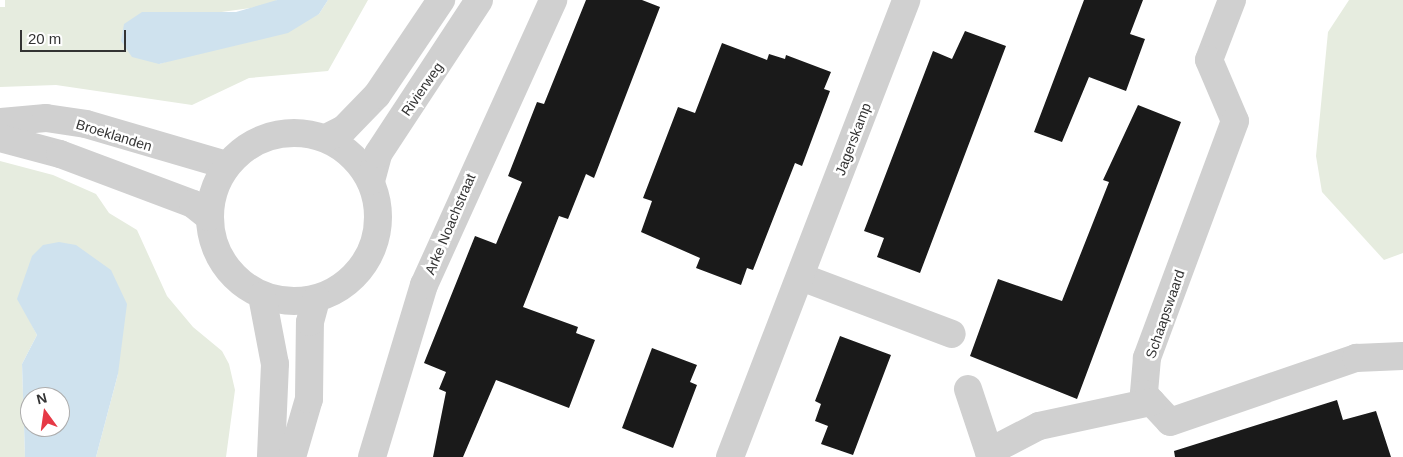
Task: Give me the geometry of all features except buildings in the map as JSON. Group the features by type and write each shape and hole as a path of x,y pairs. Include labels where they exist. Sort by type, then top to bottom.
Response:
{"street":[{"path":"326,138 344,129 372,101 441,0"},
{"name":"Rivierweg","path":"371,181 378,154 479,0"},
{"name":"Arke Noachstraat","path":"372,457 424,285 553,0"},
{"name":"Jagerskamp","path":"730,457 801,277 906,0"},
{"name":"Schaapswaard","path":"1232,0 1209,60 1235,121 1147,358 1144,394 1170,422 1356,358 1403,356"},
{"name":"Broeklanden","path":"0,122 46,118 86,124 226,165"},
{"path":"311,134 326,138 349,152 371,181 379,207 374,248 364,266 344,286 316,299 289,302 262,296 232,276 214,248 209,217 212,192 226,165 270,135 311,134"},
{"path":"0,138 171,196 209,217"},
{"path":"801,277 952,334"},
{"path":"262,296 275,364 272,457"},
{"path":"292,457 309,399 310,322 316,299"},
{"path":"968,389 989,452 1039,426 1151,402"}],"shaded area":[{"path":"5,0 277,0 272,5 207,14 159,64 319,14 328,0 368,0 328,71 249,78 192,105 56,85 0,87 0,7 5,7"},
{"path":"1349,0 1403,0 1403,253 1384,260 1322,192 1316,156 1328,32"},
{"path":"0,161 53,175 96,194 109,213 137,230 167,296 193,327 222,351 229,364 235,390 226,457 96,457 118,374 29,319 37,335 22,364 20,437 24,437 25,457 0,457"}],"water":[{"path":"277,0 328,0 319,14 288,33 159,64 132,57 121,41 124,24 142,12 236,12"},
{"path":"59,242 76,245 111,270 127,304 118,374 96,457 25,457 24,437 70,437 70,387 23,387 22,364 37,335 17,299 32,256 43,245"}]}
